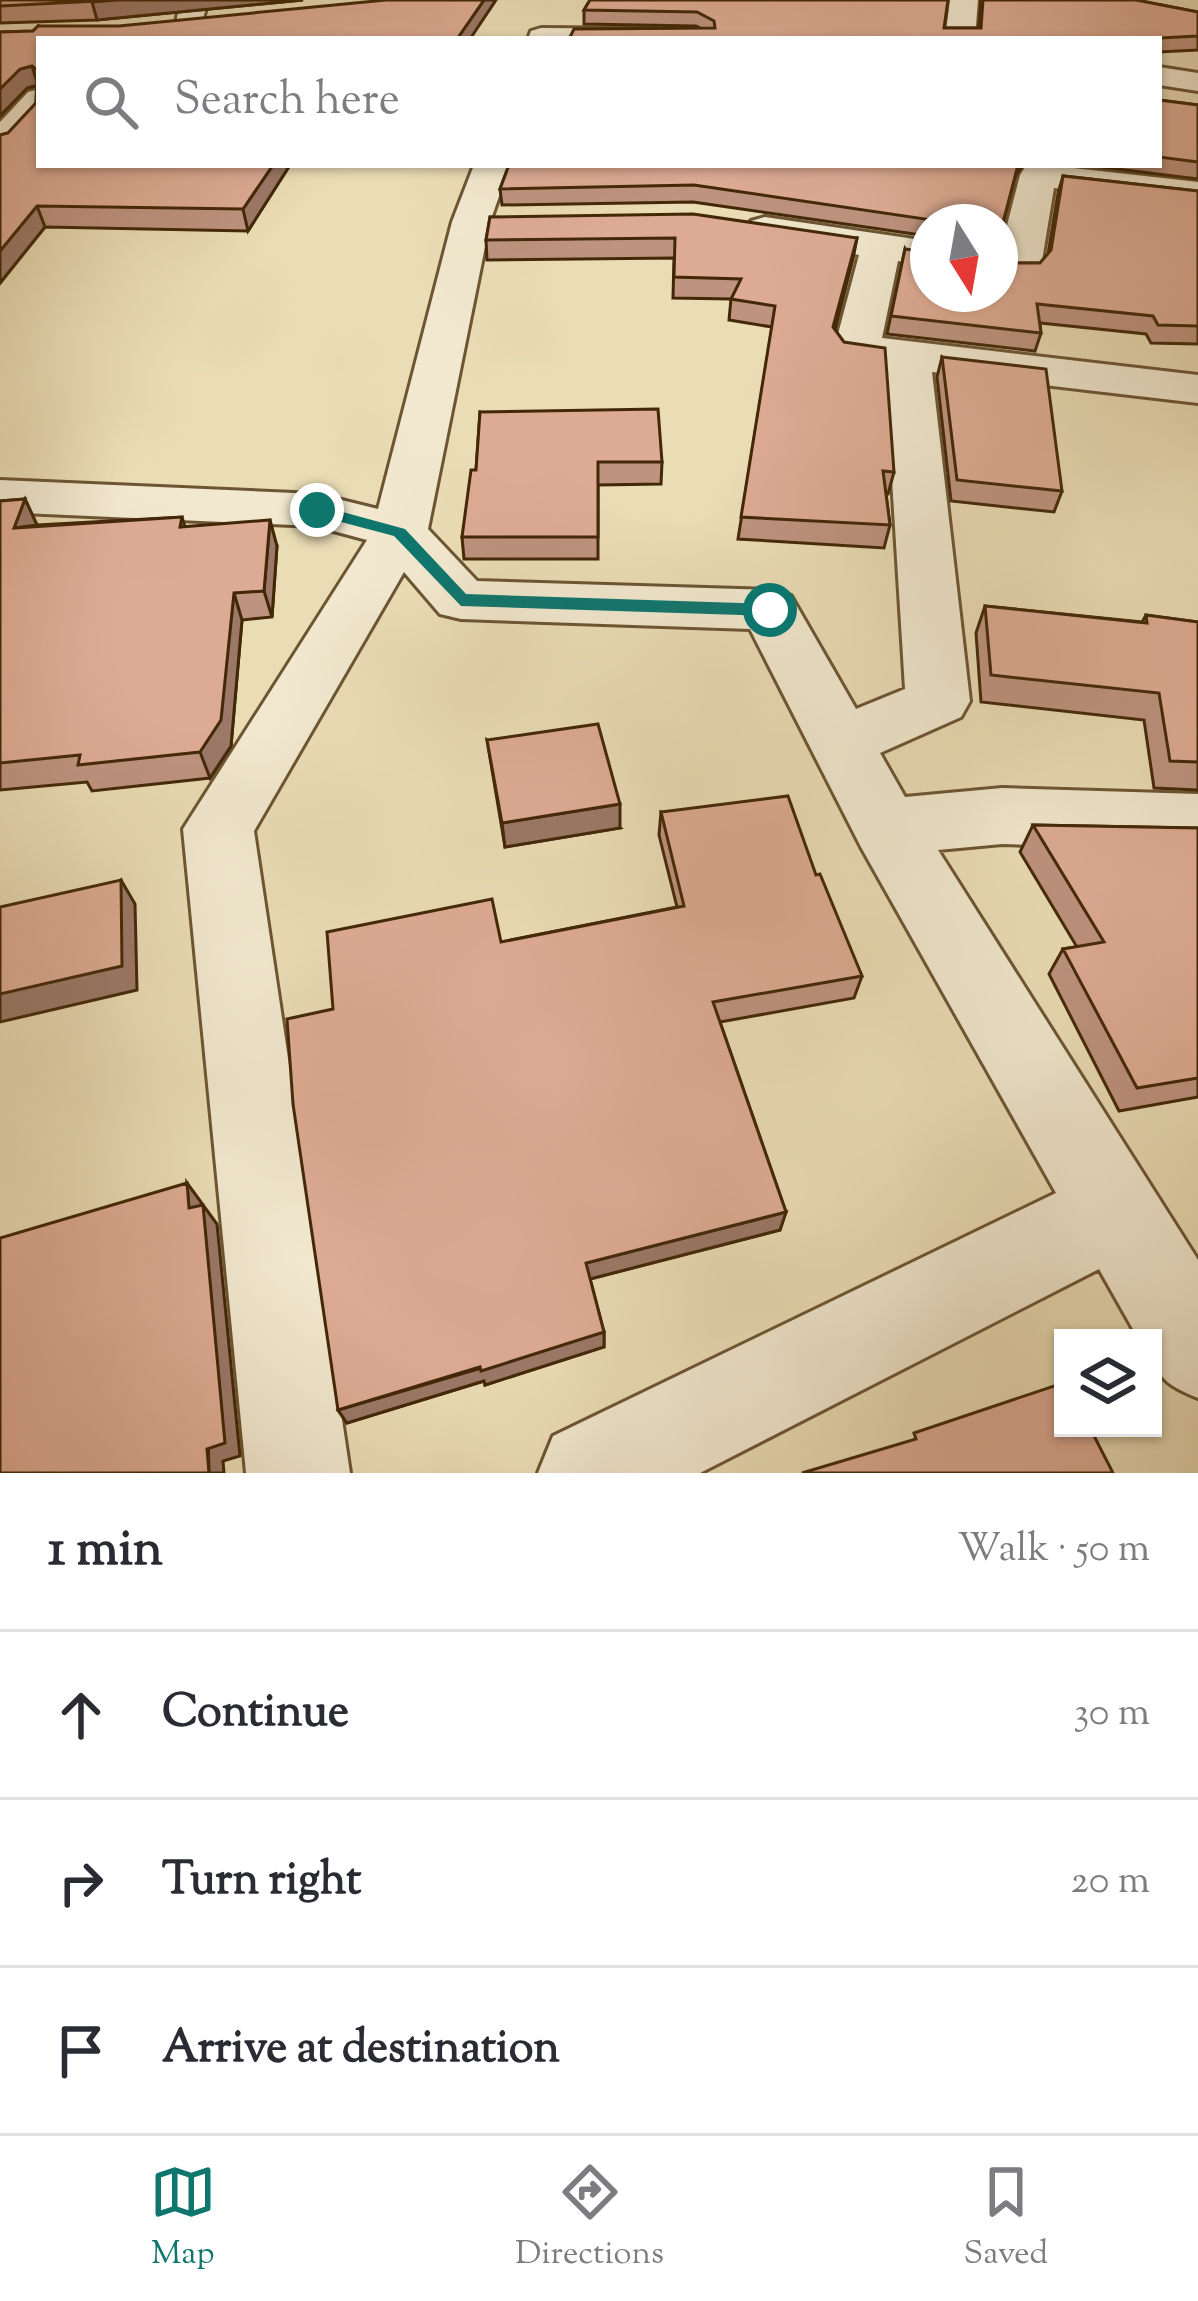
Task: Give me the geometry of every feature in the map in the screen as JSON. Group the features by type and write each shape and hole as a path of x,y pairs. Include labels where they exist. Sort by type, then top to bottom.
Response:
{"street":[{"path":"542,36 555,0"},
{"path":"960,36 964,0"},
{"path":"1162,76 1198,82"},
{"path":"0,143 36,102"},
{"path":"1018,267 1038,175 1198,193"},
{"path":"298,1473 218,829 400,532 493,203"},
{"path":"716,222 910,250"},
{"path":"881,246 857,349 1198,388"},
{"path":"842,742 938,701 907,355"},
{"path":"0,496 317,510 400,532 461,600 770,610 886,827 1198,1349"},
{"path":"886,827 1002,816 1198,822"},
{"path":"590,1473 1116,1212"}],"building":[{"path":"0,0 116,0 0,6"},
{"path":"386,0 484,0 459,36 36,36 36,69 20,69 0,89 0,32 33,31 38,26 119,26"},
{"path":"590,0 948,0 944,28 981,28 983,0 1136,0 1198,12 1198,36 570,36 574,29 715,28 714,21 697,12 584,10"},
{"path":"1162,100 1198,105 1198,162 1162,157"},
{"path":"36,103 36,168 271,168 243,209 37,206 0,251 0,135 8,133"},
{"path":"508,168 1017,168 1008,204 910,204 910,217 694,185 500,189"},
{"path":"1063,176 1198,191 1198,326 1158,325 1153,316 1037,304 1041,333 891,316 905,249 910,250 910,312 1018,312 1018,263 1040,263 1051,250"},
{"path":"693,214 857,238 833,327 844,342 885,348 894,472 883,471 890,525 741,517 775,306 731,299 741,279 674,277 675,238 486,240 490,217"},
{"path":"942,357 1046,369 1062,491 957,480"},
{"path":"658,409 662,462 598,462 598,537 462,537 471,470 476,470 480,412"},
{"path":"25,499 14,528 182,517 180,527 270,520 264,591 234,593 221,720 200,752 78,765 80,755 0,763 0,501"},
{"path":"985,606 1147,623 1146,615 1198,622 1198,762 1170,761 1159,693 991,675"},
{"path":"598,724 620,804 502,823 487,740"},
{"path":"788,796 816,875 820,874 862,976 713,1002 786,1212 586,1263 604,1332 338,1410 293,1104 287,1019 333,1009 327,932 492,899 501,942 684,906 661,812"},
{"path":"1033,825 1198,828 1198,1078 1137,1088 1063,949 1104,942"},
{"path":"121,880 122,966 0,994 0,907"},
{"path":"187,1183 189,1208 203,1205 225,1443 207,1449 209,1473 0,1473 0,1238"},
{"path":"1054,1386 1054,1437 1095,1437 1113,1473 802,1473 916,1439 914,1433"}],"route":[{"path":"317,510 400,532 461,600 770,610"}]}
